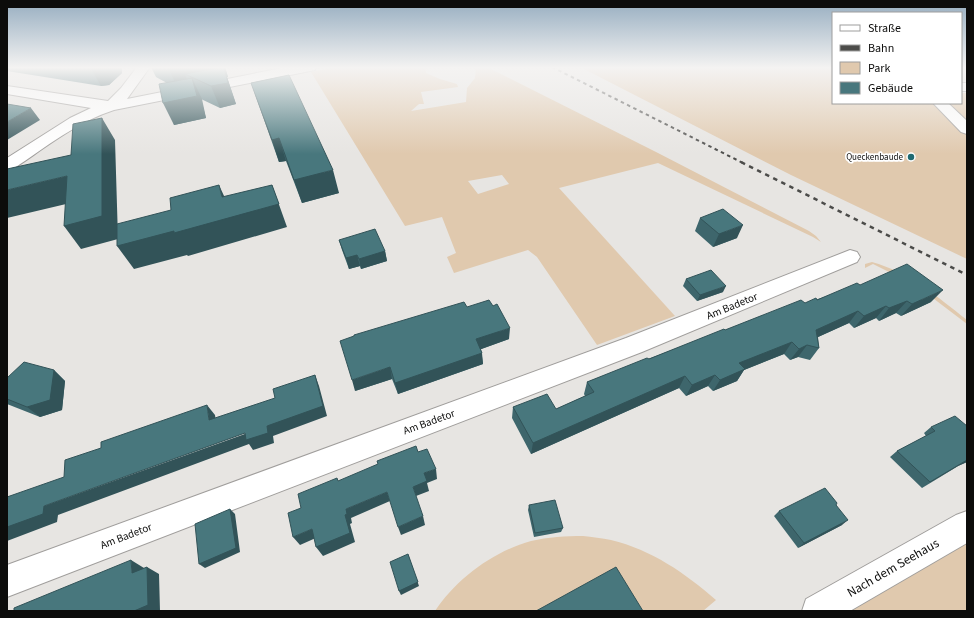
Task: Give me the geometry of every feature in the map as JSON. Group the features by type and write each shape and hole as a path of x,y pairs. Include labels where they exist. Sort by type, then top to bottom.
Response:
{"street":[{"path":"40,96 111,106"},
{"path":"111,106 121,96"},
{"path":"7,165 90,113 111,106 163,96"},
{"path":"941,104 967,129"},
{"name":"Am Badetor","path":"7,582 634,345 850,257"},
{"name":"Nach dem Seehaus","path":"818,611 967,526"}],"green space":[{"path":"326,96 422,96 424,104 419,104 411,111 466,102 466,96 544,96 809,231 821,242 658,163 559,188 675,316 597,345 537,257 528,250 454,273 447,257 456,253 442,217 405,226","holes":["502,175 509,184 478,194 468,181"]},
{"path":"636,96 832,96 832,104 934,104 967,134 967,259 791,175"},
{"path":"962,96 967,96 967,123 946,104 962,104"},
{"path":"872,262 898,272 922,286 967,320 967,324 917,286 873,264 865,268 865,264"},
{"path":"583,536 601,538 626,544 654,556 680,572 716,600 703,611 435,611 465,577 490,559 503,552 531,541 557,537"},
{"path":"967,538 967,611 841,611"}],"building":[{"path":"161,96 197,96 163,103"},
{"path":"256,96 299,96 333,170 294,180 279,138 272,140"},
{"path":"7,104 31,108 7,122"},
{"path":"102,118 102,216 64,226 67,176 7,190 7,169 71,155 73,124"},
{"path":"219,185 222,197 272,185 279,204 174,233 174,231 117,246 117,224 171,210 170,198"},
{"path":"723,209 743,225 719,234 700,218"},
{"path":"375,229 385,251 359,259 357,255 346,258 339,240"},
{"path":"907,264 943,290 912,304 907,301 889,308 886,306 864,316 858,311 816,330 819,348 807,345 799,349 792,342 739,363 745,369 720,380 715,375 692,385 685,376 533,443 513,407 547,394 556,409 594,392 587,382 801,300 805,303 816,298 817,300 857,283 860,285"},
{"path":"711,270 726,286 700,295 686,279"},
{"path":"489,300 493,306 497,304 510,328 476,339 482,353 395,383 390,367 352,380 340,341 354,335 464,302 467,307"},
{"path":"24,362 54,370 50,400 27,407 7,399 7,378"},
{"path":"315,375 323,406 267,426 268,433 246,440 245,433 44,506 43,514 7,527 7,497 64,477 65,460 101,448 101,442 207,405 209,420 275,398 273,389"},
{"path":"955,416 967,426 967,460 930,482 897,451 935,431 931,427"},
{"path":"416,446 418,452 427,449 436,469 424,473 427,481 413,487 423,516 398,527 387,492 346,509 347,514 345,515 350,533 316,547 312,529 293,537 288,513 301,508 298,494 337,478 338,481 378,464 377,461"},
{"path":"825,488 848,520 804,543 779,511"},
{"path":"555,500 563,528 535,533 529,505"},
{"path":"230,509 236,548 199,564 195,524"},
{"path":"408,554 418,582 399,591 390,562"},
{"path":"131,560 132,573 147,567 148,605 134,611 14,611 14,608"},
{"path":"616,567 643,611 536,611"}],"railway":[{"path":"609,96 743,163"},
{"path":"743,163 967,275"}],"place":[{"name":"Queckenbaude","path":"911,157"}]}
